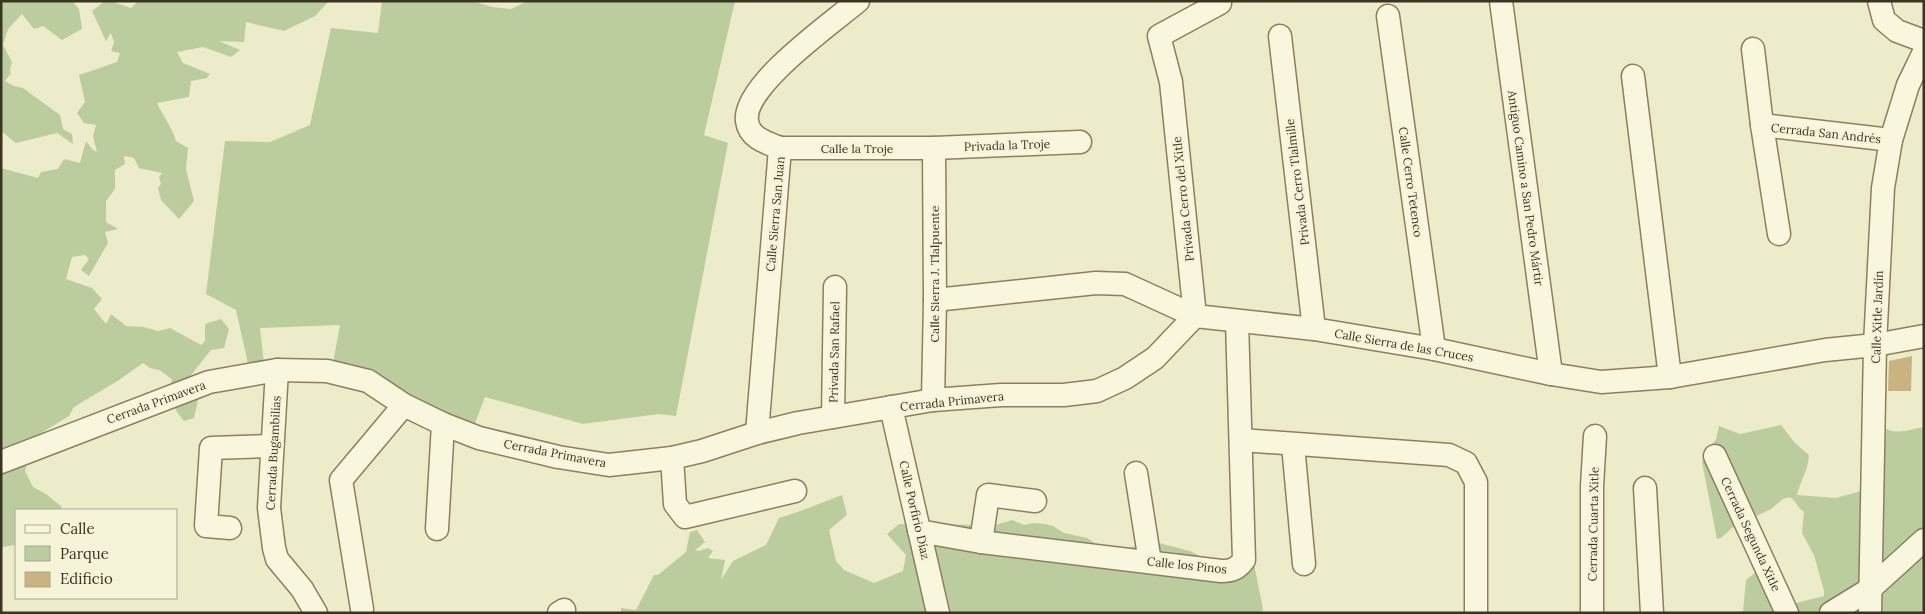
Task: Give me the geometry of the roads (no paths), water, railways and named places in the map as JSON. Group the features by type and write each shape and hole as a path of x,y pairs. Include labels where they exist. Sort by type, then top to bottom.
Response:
{"street":[{"name":"Calle Sierra San Juan","path":"757,433 780,148 760,141 746,122 747,111 758,88 779,66 858,1"},
{"name":"Antiguo Camino a San Pedro Mártir","path":"1501,1 1551,374"},
{"path":"1879,1 1884,20 1897,31 1924,41"},
{"name":"Privada Cerro del Xitle","path":"1195,316 1171,82 1159,36 1220,4"},
{"name":"Calle Cerro Tetenco","path":"1388,16 1434,349"},
{"name":"Privada Cerro Tlalmille","path":"1280,36 1314,329"},
{"name":"Cerrada San Andrés","path":"1753,49 1762,125 1779,234"},
{"name":"Calle Xitle Jardín","path":"1870,613 1876,345 1883,188 1891,140 1916,90 1924,52"},
{"path":"1633,76 1670,378"},
{"name":"Cerrada San Andrés","path":"1762,125 1891,140"},
{"name":"Privada la Troje","path":"934,148 1080,142"},
{"name":"Calle la Troje","path":"780,148 934,148"},
{"name":"Calle Sierra J. Tlalpuente","path":"933,400 935,300 934,148"},
{"name":"Calle Sierra de las Cruces","path":"935,300 1096,284 1125,284 1195,316 1314,329 1434,349 1551,374 1601,382 1670,378 1825,350 1876,345 1924,336"},
{"name":"Privada San Rafael","path":"833,417 835,287"},
{"name":"Cerrada Primavera","path":"1,462 209,382 277,370 327,372 368,382 404,404 443,424 488,440 558,456 609,465 672,458 798,423 933,400 1097,391 1126,378 1154,358 1195,316"},
{"name":"Calle los Pinos","path":"919,531 981,542 1150,562 1230,571 1238,567 1244,560 1237,321"},
{"name":"Cerrada Bugambilias","path":"277,370 269,508 274,548 277,559 302,589 316,613"},
{"path":"362,609 345,512 342,480 404,404"},
{"name":"Calle Porfirio Díaz","path":"891,407 938,613"},
{"path":"437,529 443,424"},
{"name":"Cerrada Cuarta Xitle","path":"1592,613 1592,486 1595,436"},
{"path":"1241,440 1449,455 1466,464 1476,482 1476,613"},
{"path":"1293,444 1304,564"},
{"path":"230,528 206,526 211,448 272,446"},
{"name":"Cerrada Segunda Xitle","path":"1715,456 1787,613"},
{"path":"672,458 675,504 685,517 795,491"},
{"path":"1136,473 1150,562"},
{"path":"1645,488 1652,613"},
{"path":"981,542 988,495 1035,501"},
{"path":"1832,613 1870,589 1924,540"}]}
